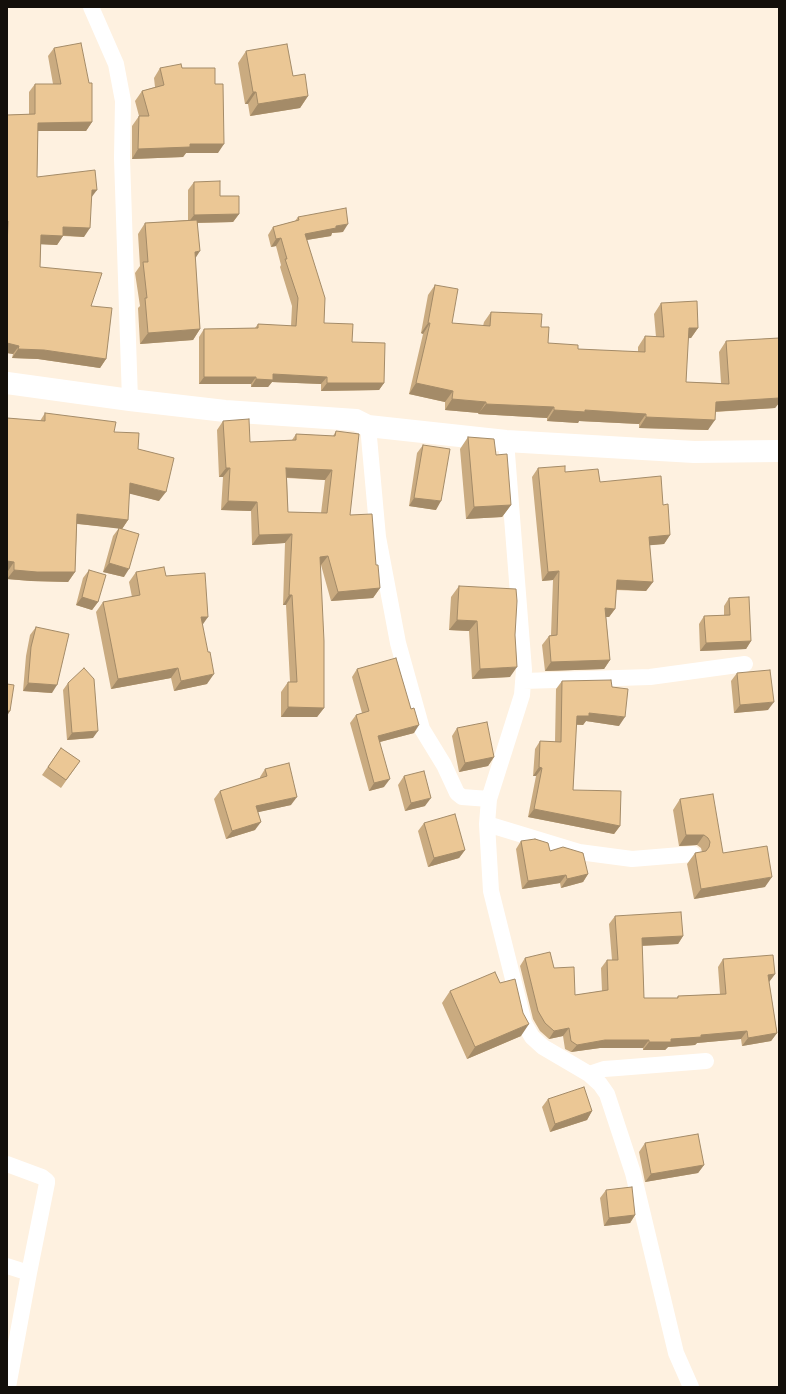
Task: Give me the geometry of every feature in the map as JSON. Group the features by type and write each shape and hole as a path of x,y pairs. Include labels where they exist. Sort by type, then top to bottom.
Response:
{"highway":[{"path":"7,383 225,411 356,420 368,426 506,441 694,452 779,451"}],"street":[{"path":"91,7 116,64 123,101 122,158 130,400"},
{"path":"368,426 378,537 398,643 422,729 444,765 457,793 462,798 489,799"},
{"path":"506,441 524,670 520,702 489,799 487,824 491,892 524,1023 532,1037 542,1047 589,1074 600,1084 607,1094 631,1166 676,1353 691,1387"},
{"path":"523,681 650,677 745,664"},
{"path":"487,824 579,852 632,859 693,854"},
{"path":"589,1074 604,1069 706,1061"},
{"path":"7,1164 42,1177 47,1181 9,1365 8,1387"},
{"path":"7,1266 28,1273"}],"building":[{"path":"81,43 89,83 92,83 92,122 38,123 37,177 95,170 97,190 92,190 90,228 63,227 63,236 41,235 40,267 102,273 91,306 112,308 106,359 44,350 18,349 19,346 7,343 7,115 35,114 35,84 61,84 54,48"},
{"path":"287,44 293,76 305,74 308,96 258,104 256,92 253,92 246,51"},
{"path":"181,64 182,68 215,68 215,84 223,84 224,144 190,144 190,147 138,149 139,116 149,116 142,91 164,85 160,68"},
{"path":"220,181 220,196 239,196 239,214 194,215 194,182"},
{"path":"346,208 348,224 305,234 325,298 324,323 353,324 352,342 385,343 384,383 327,383 327,377 273,374 273,380 256,379 256,377 204,377 204,329 258,328 258,324 296,326 298,298 285,259 287,259 281,238 276,239 273,227 299,220 298,217"},
{"path":"197,220 200,251 195,252 200,329 148,333 145,298 147,298 143,262 148,262 145,223"},
{"path":"435,285 458,289 452,323 490,326 491,312 542,314 541,327 549,327 548,343 578,345 578,349 645,352 645,336 664,337 661,303 697,301 698,328 689,328 686,382 729,384 726,341 779,338 779,398 716,402 715,420 646,417 646,414 585,410 585,412 554,410 554,407 486,404 486,402 452,399 453,391 416,383 430,323 428,323"},
{"path":"45,413 116,422 114,432 139,433 138,449 174,458 166,492 130,483 128,520 77,514 75,572 37,572 14,570 14,562 7,561 7,418 45,421"},
{"path":"249,419 250,442 296,440 296,434 335,436 336,431 359,434 350,515 372,514 376,565 378,565 380,588 338,592 328,556 320,557 324,641 324,708 288,707 288,682 297,682 292,595 289,595 292,534 259,535 257,502 228,501 230,468 226,468 223,421","holes":["286,468 332,470 327,513 288,512"]},
{"path":"468,437 494,439 496,455 507,454 511,505 474,507"},
{"path":"423,445 450,449 441,501 414,498"},
{"path":"565,466 565,472 598,469 600,482 661,476 663,505 668,504 670,535 649,537 653,582 617,580 615,609 605,608 610,660 551,662 549,636 557,635 559,571 548,572 538,468"},
{"path":"119,528 139,534 129,569 109,563"},
{"path":"164,567 166,576 205,573 208,617 201,617 214,674 181,681 178,668 118,679 103,602 140,595 136,572"},
{"path":"89,570 106,575 98,602 82,597"},
{"path":"459,586 516,589 517,601 515,635 517,667 480,669 477,621 457,620"},
{"path":"749,597 751,641 706,643 704,616 730,615 729,598"},
{"path":"36,627 69,634 57,685 28,683 31,647"},
{"path":"396,658 411,709 414,708 419,725 378,736 390,779 374,783 356,715 369,711 357,669"},
{"path":"84,668 94,679 98,731 72,733 68,683"},
{"path":"770,670 774,702 740,705 737,673"},
{"path":"611,680 612,687 628,689 625,717 589,713 589,716 577,716 573,790 621,791 620,826 534,809 542,768 539,767 540,741 561,742 562,681"},
{"path":"7,684 14,685 10,711 7,711"},
{"path":"487,722 494,757 465,763 457,728"},
{"path":"61,748 80,761 66,780 48,767"},
{"path":"289,763 297,797 256,806 261,822 232,831 220,791 267,776 265,769"},
{"path":"424,771 431,798 411,803 404,776"},
{"path":"713,794 723,853 767,846 772,877 701,889 695,853 706,851 710,842 704,835 686,835 680,799"},
{"path":"455,814 465,850 434,858 424,823"},
{"path":"535,839 548,843 550,851 563,847 583,853 588,874 567,879 566,875 528,881 521,841"},
{"path":"681,912 683,936 642,938 644,998 678,998 678,996 726,994 723,959 773,955 775,974 768,975 777,1033 748,1038 747,1031 671,1039 671,1042 649,1042 649,1040 605,1040 577,1045 571,1041 569,1028 554,1031 545,1023 538,1011 525,958 550,952 554,968 574,967 575,995 608,990 607,960 618,960 615,916"},
{"path":"495,972 500,983 515,979 523,1013 529,1024 475,1047 450,991"},
{"path":"584,1087 592,1111 555,1124 548,1099"},
{"path":"698,1134 704,1165 651,1174 645,1143"},
{"path":"632,1187 635,1215 609,1218 606,1190"}]}
